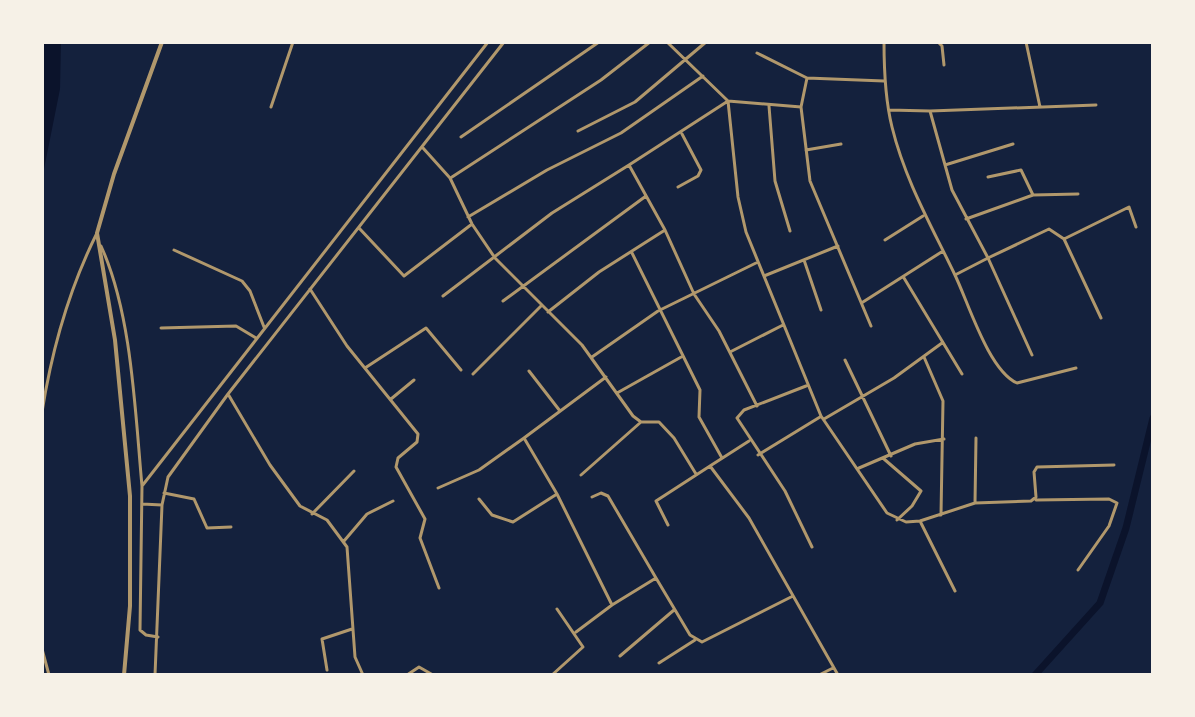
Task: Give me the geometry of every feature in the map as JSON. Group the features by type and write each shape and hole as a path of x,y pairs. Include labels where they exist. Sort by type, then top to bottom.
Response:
{"street":[{"path":"42,412 62,322 81,265 97,233 114,174 162,42"},
{"path":"271,107 293,42"},
{"path":"142,486 488,42"},
{"path":"155,675 163,493 174,466 504,42"},
{"path":"461,137 599,42"},
{"path":"450,178 601,80 650,42"},
{"path":"667,42 728,101 738,197 746,232 822,418 887,513 897,520 920,521 975,503 1109,499 1117,503 1109,526 1078,570"},
{"path":"578,131 635,102 706,42"},
{"path":"896,42 884,42 884,81 889,110 923,215 955,275 985,342 1013,382 1076,368"},
{"path":"938,42 942,46 944,65"},
{"path":"1026,42 1040,107"},
{"path":"757,53 807,78 884,81"},
{"path":"468,217 547,170 621,133 703,76"},
{"path":"807,78 801,107 810,181 871,326"},
{"path":"443,296 552,213 682,134 728,101 801,107"},
{"path":"769,104 775,181 790,231"},
{"path":"889,110 1096,105"},
{"path":"930,111 945,165 966,219 988,258 1032,355"},
{"path":"678,187 698,176 701,170 682,134"},
{"path":"806,150 841,144"},
{"path":"945,165 1013,144"},
{"path":"423,148 450,178 468,217 495,258 592,357 641,422 663,426 696,474"},
{"path":"629,165 665,230 694,294 730,352 757,406"},
{"path":"988,177 1021,170 1033,195"},
{"path":"966,219 1033,195 1078,194"},
{"path":"503,301 646,196"},
{"path":"1064,239 1129,207 1136,227"},
{"path":"885,240 923,215"},
{"path":"359,228 404,276 472,224"},
{"path":"955,275 1043,229 1054,230 1064,239 1101,318"},
{"path":"548,312 665,230"},
{"path":"97,233 115,340 130,496 130,606 124,675"},
{"path":"98,240 111,271 119,308 142,486 139,625 146,635 156,637"},
{"path":"764,276 838,246"},
{"path":"174,250 242,281 250,291 264,327"},
{"path":"631,251 658,311 700,390 699,417 722,458"},
{"path":"863,302 943,251"},
{"path":"804,260 821,310"},
{"path":"592,357 658,311 758,262"},
{"path":"904,278 962,374"},
{"path":"310,289 365,368 418,434 417,442 398,458 396,467 425,519 420,535 439,588"},
{"path":"473,374 541,306"},
{"path":"277,311 287,319"},
{"path":"730,352 783,324"},
{"path":"161,328 236,326 256,338"},
{"path":"365,368 426,328 461,370"},
{"path":"758,455 860,398 942,343"},
{"path":"617,393 683,356"},
{"path":"924,357 943,401 941,515"},
{"path":"845,360 860,398 891,456"},
{"path":"529,371 560,411"},
{"path":"438,488 479,470 606,377"},
{"path":"391,399 414,380"},
{"path":"808,385 737,415 749,441 785,491 812,547"},
{"path":"228,394 276,474 300,506 312,514 323,516 344,541 349,553 356,662 363,675"},
{"path":"581,475 641,422"},
{"path":"524,438 557,494 612,605"},
{"path":"975,503 976,438"},
{"path":"859,468 915,444 944,439"},
{"path":"668,525 656,502 749,441"},
{"path":"884,459 921,491 897,520"},
{"path":"1034,500 1034,472 1037,467 1114,465"},
{"path":"710,466 749,518 791,597 838,675"},
{"path":"312,514 354,471"},
{"path":"163,493 194,499 207,528 231,527"},
{"path":"592,497 601,493 608,496 674,610 695,640"},
{"path":"479,499 492,515 513,522 557,494"},
{"path":"344,541 367,514 393,501"},
{"path":"141,504 162,505"},
{"path":"920,521 955,591"},
{"path":"575,633 656,578"},
{"path":"659,663 695,640 705,641 791,597"},
{"path":"552,675 582,650 583,644 557,609"},
{"path":"620,656 674,610"},
{"path":"327,670 322,639 353,628"},
{"path":"42,649 49,675"},
{"path":"407,675 419,667 433,675"},
{"path":"819,675 834,667"}],"water":[{"path":"42,42 61,42 60,89 42,179"}],"waterway":[{"path":"1035,675 1100,603 1126,528 1153,418"}]}
